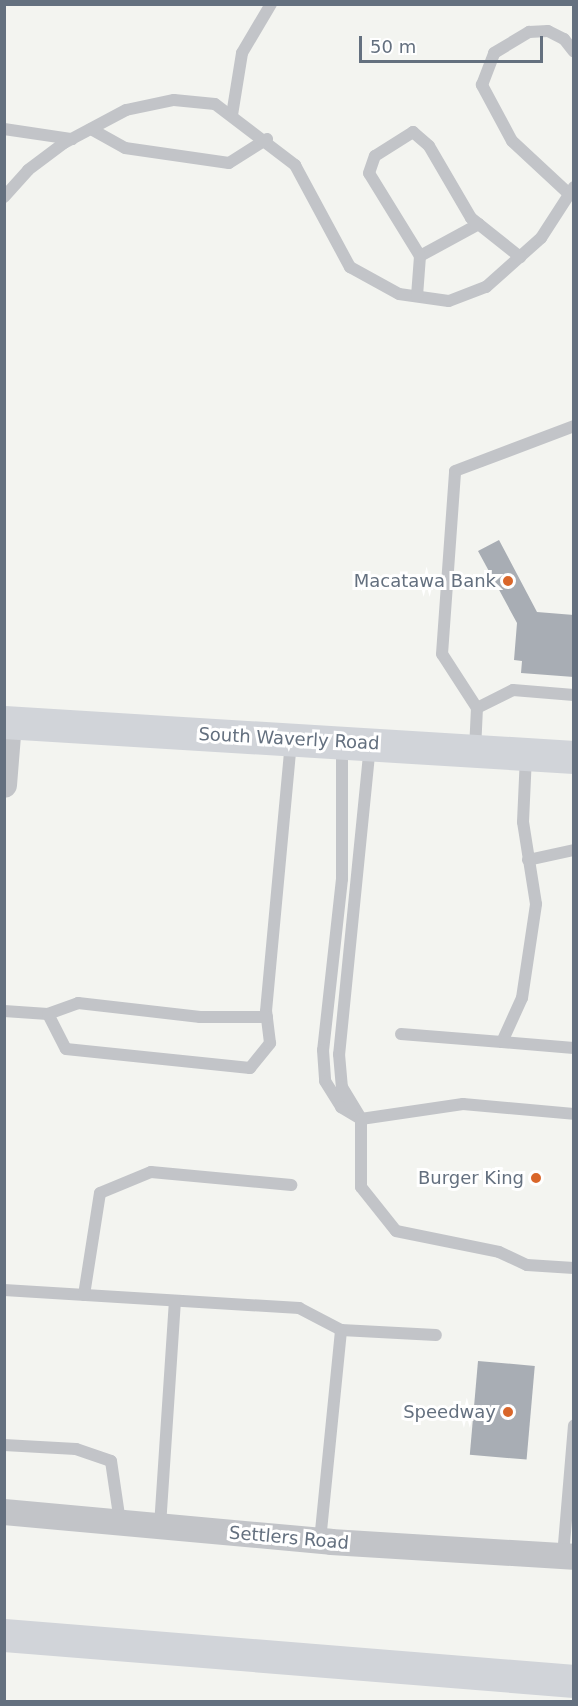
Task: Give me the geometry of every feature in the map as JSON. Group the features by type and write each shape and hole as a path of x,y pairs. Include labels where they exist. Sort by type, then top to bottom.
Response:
{"main road":[{"name":"South Waverly Road","path":"7,722 573,757"},
{"path":"4,1635 573,1681"}],"street":[{"path":"4,785 7,722"},
{"name":"Settlers Road","path":"4,1512 320,1541 568,1556"}],"lane":[{"path":"232,115 242,53 271,4"},
{"path":"4,197 28,170 72,139 126,110 174,100 215,104 267,139 295,165 350,267 399,294 448,302 477,291 542,238 571,190 512,141 482,85 494,53 529,32 548,31 564,39 573,52"},
{"path":"4,129 72,139"},
{"path":"91,129 125,148 229,163 267,139"},
{"path":"417,296 420,256 369,173 375,156 394,141 413,132 429,146 479,224 520,257"},
{"path":"420,256 479,224"},
{"path":"475,751 477,708 442,654 452,482 463,464 573,426"},
{"path":"477,708 513,690 573,695"},
{"path":"48,1014 66,1049 250,1068 270,1043 267,1017 291,739"},
{"path":"356,743 339,1054 342,1087 362,1119 361,1187 396,1231 500,1252 527,1265 573,1268"},
{"path":"356,743 323,1050 325,1081 341,1107 362,1119 463,1104 573,1114"},
{"path":"502,1042 522,998 534,916 528,860 526,754"},
{"path":"528,860 573,850"},
{"path":"4,1011 48,1014 78,1003 200,1017 267,1017"},
{"path":"401,1034 573,1048"},
{"path":"84,1295 100,1193 151,1172 291,1185"},
{"path":"4,1290 299,1308 341,1330 436,1335"},
{"path":"160,1526 175,1301"},
{"path":"320,1541 341,1330"},
{"path":"568,1556 573,1425"},
{"path":"4,1444 76,1449 111,1461 120,1522"}],"building":[{"name":"Macatawa Bank","path":"499,540 537,612 574,615 574,677 521,673 522,661 514,660 517,623 478,551"},
{"path":"478,1361 535,1366 527,1460 470,1455"}],"place":[{"name":"Macatawa Bank","path":"508,581"},
{"name":"Burger King","path":"536,1178"},
{"name":"Speedway","path":"508,1412"}]}
